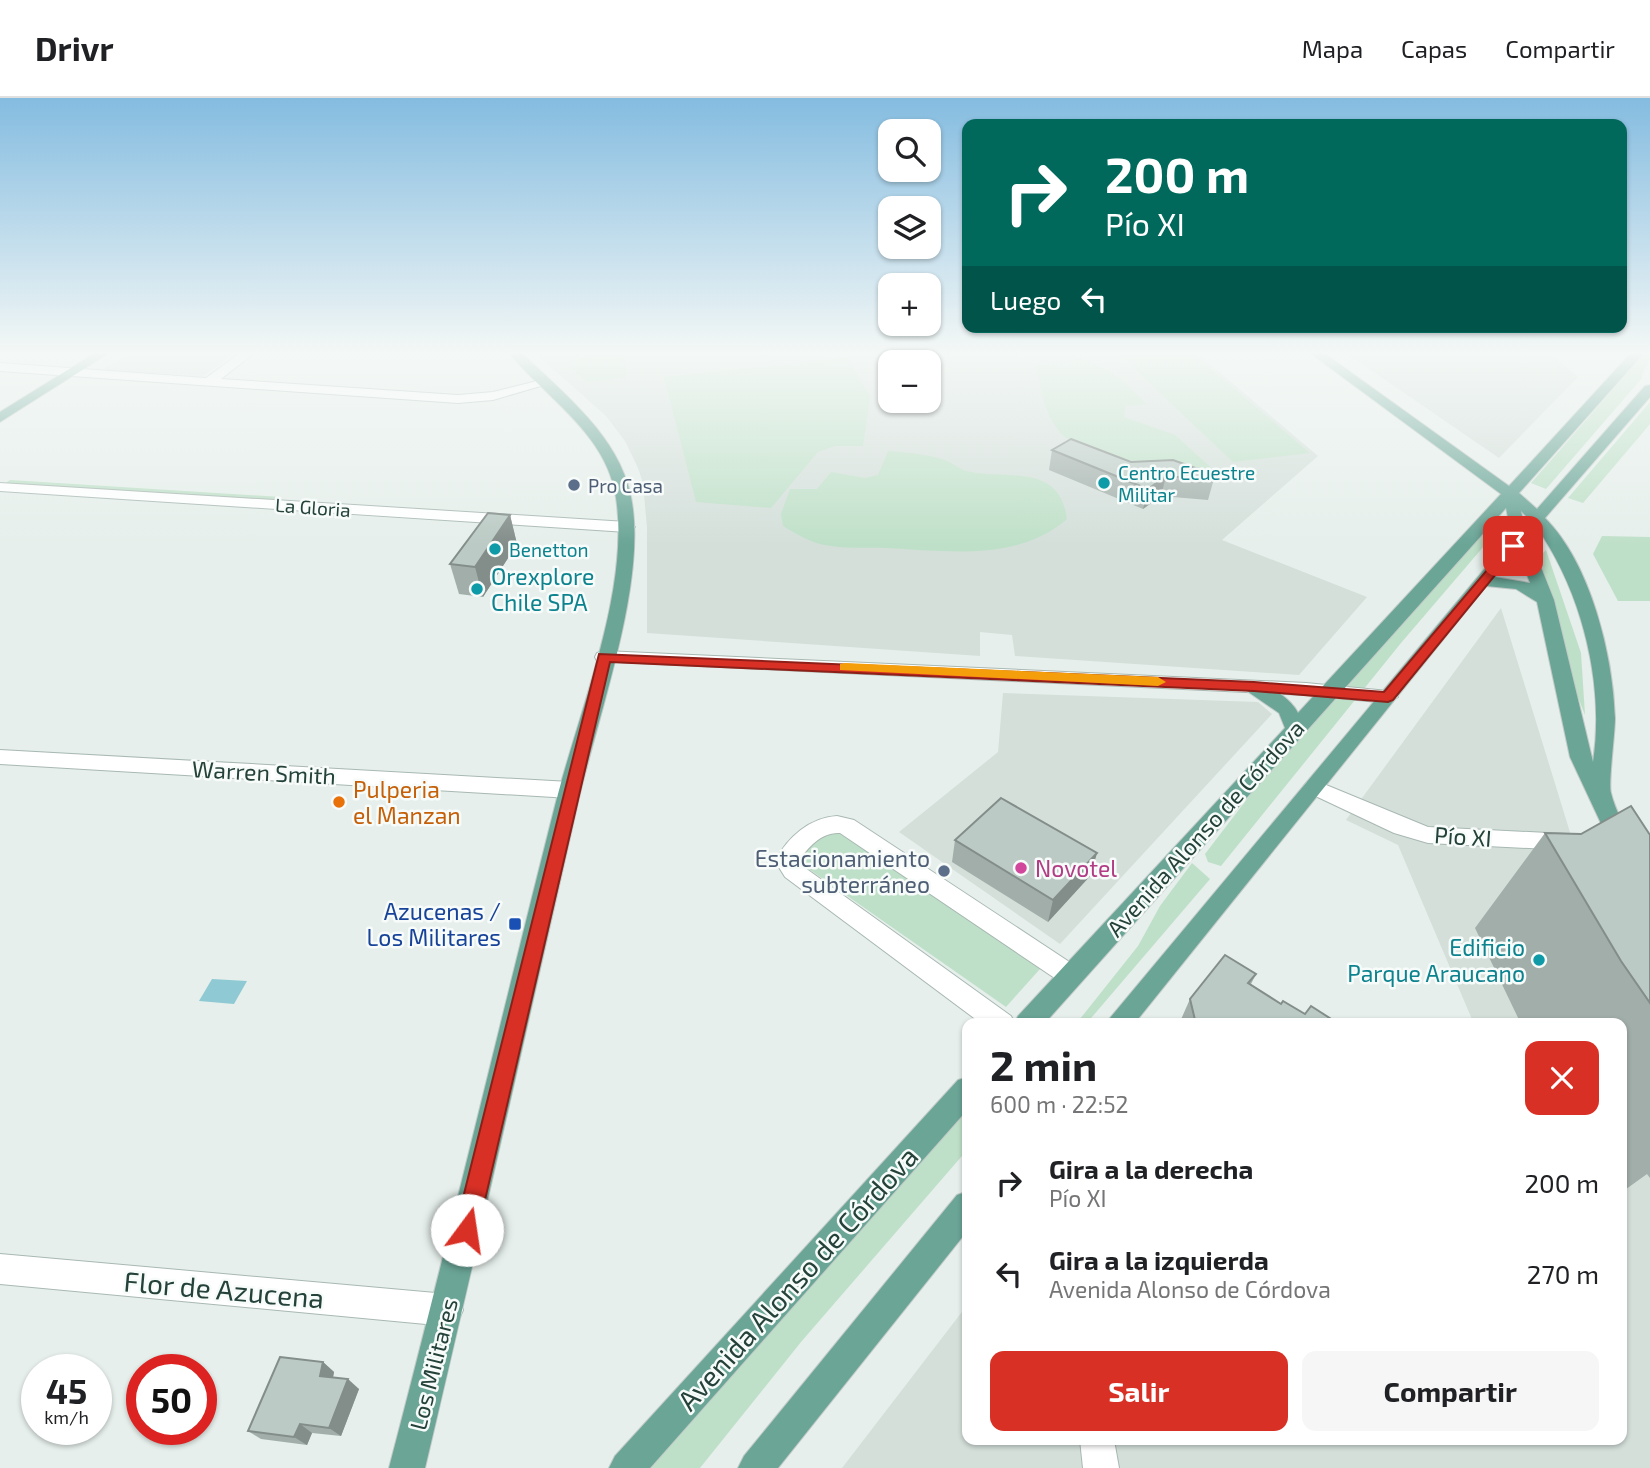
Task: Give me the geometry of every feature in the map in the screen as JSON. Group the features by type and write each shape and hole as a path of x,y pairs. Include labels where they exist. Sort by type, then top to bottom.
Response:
{"main road":[{"name":"Los Militares","path":"407,1468 513,1044 570,790 604,657 626,519 619,479 603,448 575,417"},
{"path":"1404,417 1539,517 1567,563 1587,614 1598,657 1607,720 1605,763 1599,791"},
{"name":"Avenida Alonso de Córdova","path":"1036,1018 1294,729 1580,417"},
{"path":"1123,1018 1482,582 1626,417"},
{"path":"1511,494 1512,514 1545,600 1580,757 1599,791 1627,855"},
{"path":"1482,582 1520,584 1545,600"},
{"path":"1254,687 1287,709 1294,729"},
{"name":"Avenida Alonso de Córdova","path":"627,1468 962,1095"},
{"path":"756,1468 962,1213"}],"street":[{"name":"La Gloria","path":"2,480 626,519"},
{"path":"604,657 1254,687 1388,697"},
{"name":"Warren Smith","path":"0,757 570,790"},
{"name":"Pío XI","path":"1314,787 1402,827 1429,835 1590,843 1627,855"},
{"path":"994,1018 793,871 786,861 793,851 823,824 834,822 846,826 1071,976"},
{"name":"Flor de Azucena","path":"0,1269 447,1310"},
{"path":"1098,1445 1101,1468"}],"shaded area":[{"path":"607,417 1272,417 1318,456 1222,540 1367,597 1299,675 1015,656 1012,635 980,632 980,656 647,633 647,528 643,483 625,441"},
{"path":"1439,417 1539,417 1499,458"},
{"path":"1501,608 1577,855 1650,999 1650,1468 842,1468 962,1312 962,1445 1627,1445 1627,1018 1471,1018 1398,845 1346,820"},
{"path":"1003,693 1258,702 1272,714 1060,944 899,832 998,752"}],"green space":[{"path":"674,417 867,417 863,446 835,446 818,452 771,508 696,502"},
{"path":"1050,417 1124,417 1175,435 1217,473 1204,474 1105,454 1070,440"},
{"path":"1185,417 1267,417 1310,453 1233,462"},
{"path":"1589,417 1608,417 1546,489 1531,483"},
{"path":"1637,417 1650,417 1650,424 1583,503 1568,498"},
{"path":"888,451 935,457 966,471 1014,475 1042,481 1054,488 1062,501 1067,519 1048,533 1027,542 981,551 829,546 807,539 783,526 781,514 790,489 817,489 831,472 865,478 878,475"},
{"path":"10,480 281,497 276,501 3,485"},
{"path":"1487,522 1496,532 1401,643 1221,866 1208,862 1205,854 1270,769"},
{"path":"1602,536 1650,537 1650,601 1618,601 1593,554"},
{"path":"1546,550 1581,653 1585,715 1570,677 1537,559"},
{"path":"831,825 1040,969 1006,1007 793,858"},
{"path":"1192,863 1210,879 1091,1018 1081,1018 1138,946 1160,906"},
{"path":"962,1112 962,1156 801,1342 700,1468 646,1468 843,1250"}],"water":[{"path":"212,979 247,981 234,1004 199,1001"}],"building":[{"path":"1071,439 1131,462 1173,460 1215,475 1214,480 1166,476 1148,489 1052,450"},
{"path":"488,513 510,515 475,567 450,564"},
{"path":"1001,798 1097,853 1053,900 955,840"},
{"path":"1631,806 1650,835 1650,1003 1621,961 1545,833 1581,834"},
{"path":"1225,955 1256,974 1248,983 1281,1004 1283,1001 1305,1014 1311,1006 1330,1018 1195,1018 1190,999"},
{"path":"280,1357 323,1362 320,1376 348,1379 329,1428 300,1424 294,1437 248,1431"}],"slow traffic":[{"path":"845,667 1158,682"}],"place":[{"name":"Centro Ecuestre Militar","path":"1104,483"},
{"name":"Pro Casa","path":"574,485"},
{"name":"Benetton","path":"495,549"},
{"name":"Orexplore Chile SPA","path":"477,589"},
{"name":"Pulperia el Manzan","path":"339,802"},
{"name":"Novotel","path":"1021,868"},
{"name":"Estacionamiento subterráneo","path":"944,871"},
{"name":"Azucenas / Los Militares","path":"515,924"},
{"name":"Edificio Parque Araucano","path":"1539,960"}],"route":[{"path":"467,1230 513,1044 570,790 604,657 1254,687 1388,697 1513,546"}]}
